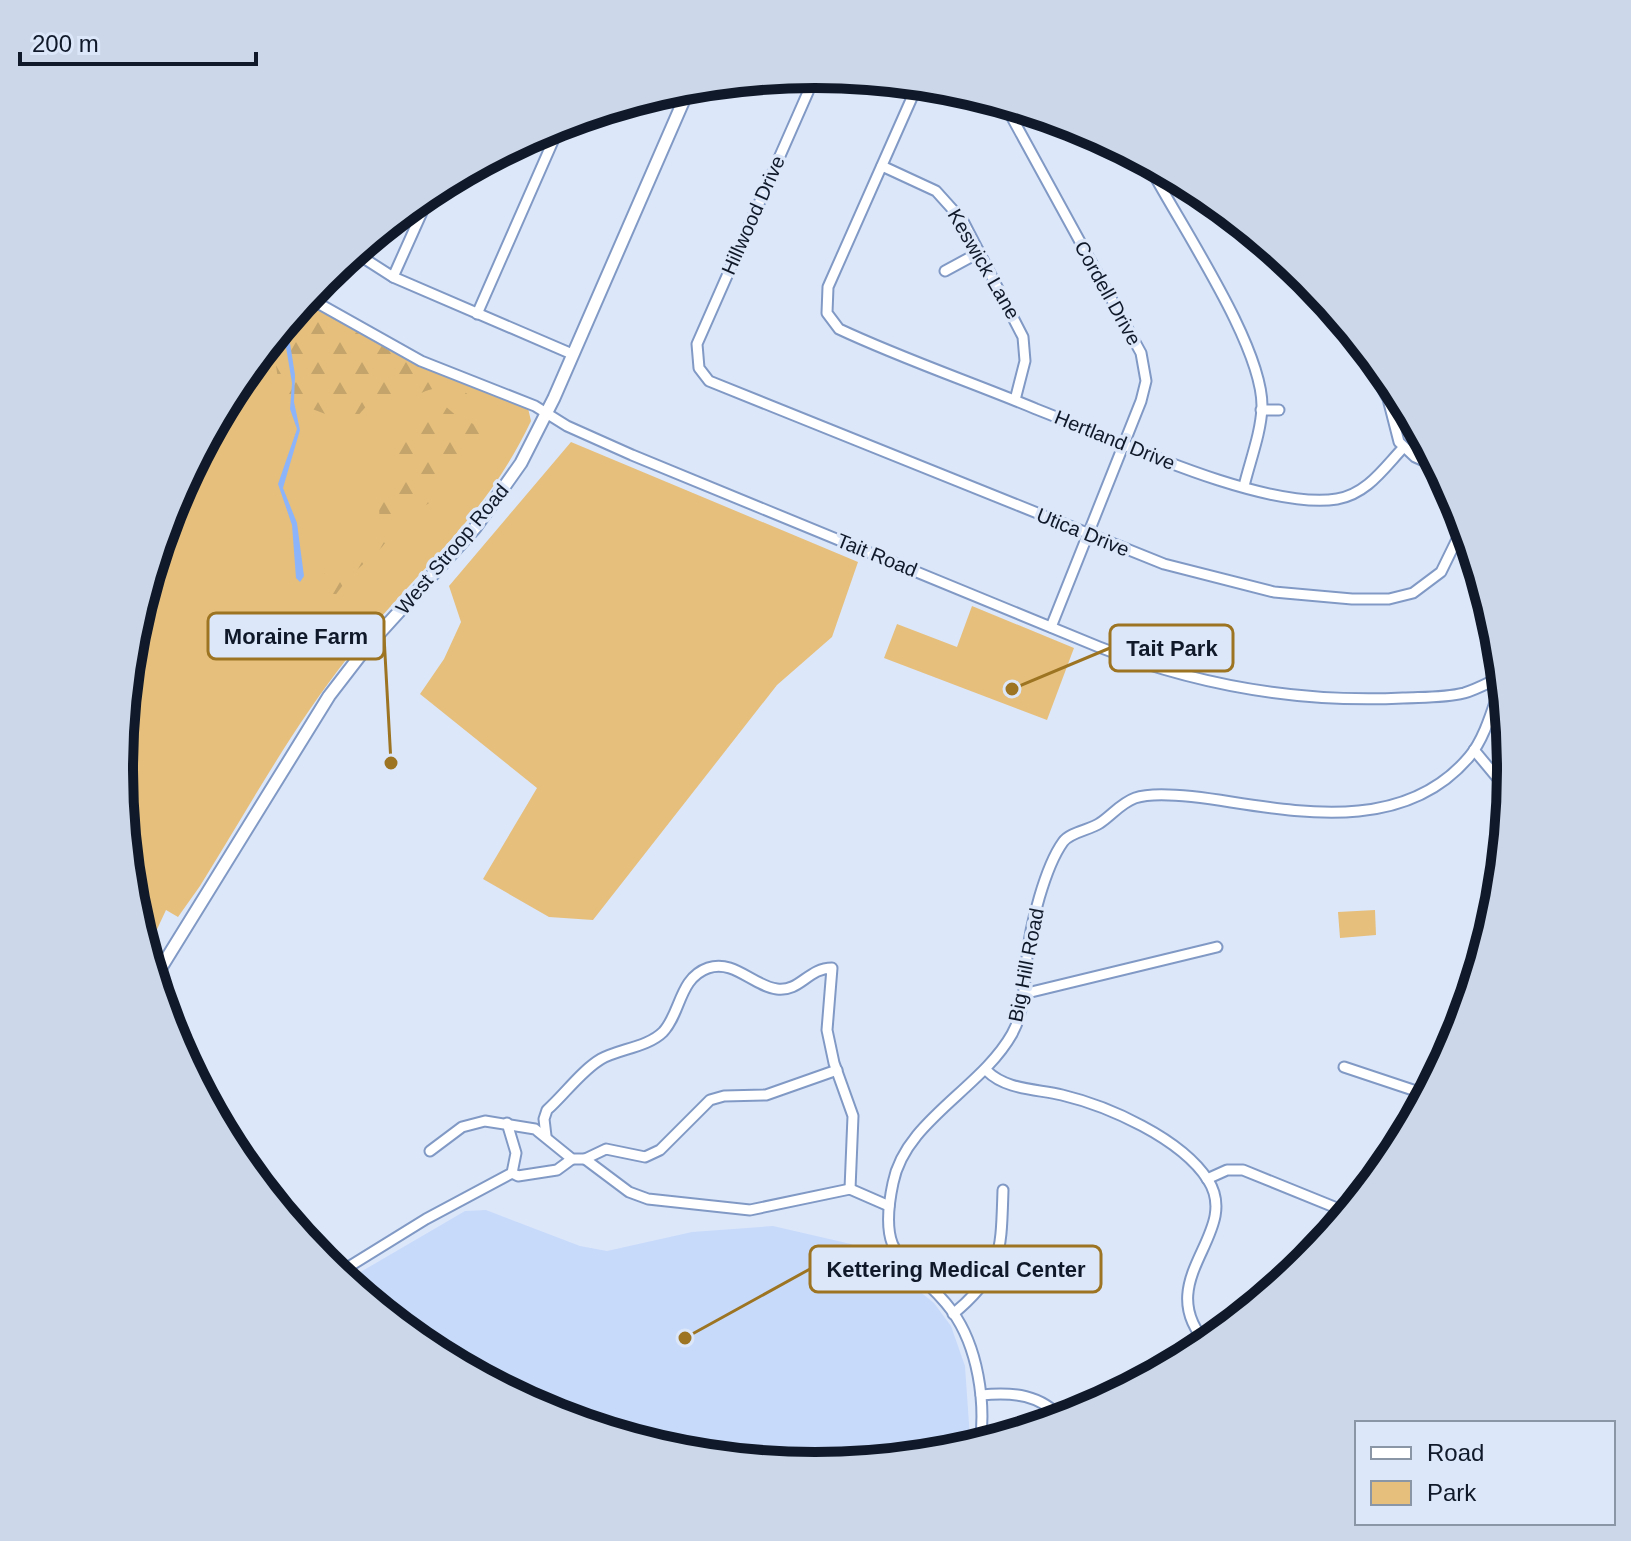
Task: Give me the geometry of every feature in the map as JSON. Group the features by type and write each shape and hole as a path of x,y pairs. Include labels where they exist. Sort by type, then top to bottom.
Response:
{"main road":[{"name":"West Stroop Road","path":"162,966 329,696 366,648 491,509 521,463 547,413 684,101"}],"street":[{"name":"Hillwood Drive","path":"696,358 697,344 810,88"},
{"path":"882,166 913,95"},
{"name":"Cordell Drive","path":"1012,117 1141,353 1146,372 1144,391 1051,627"},
{"path":"477,314 553,140"},
{"name":"Keswick Lane","path":"882,166 944,198 957,212 980,252 1023,337 1025,361 1015,400"},
{"name":"Hertland Drive","path":"882,166 828,287 827,313 839,329 1190,470 1244,486 1303,498 1345,497 1373,481 1403,448"},
{"path":"1156,178 1251,354 1261,410 1244,486"},
{"path":"393,277 421,213"},
{"path":"945,271 980,252"},
{"path":"364,258 393,277 572,354"},
{"name":"Tait Road","path":"318,303 421,361 547,413 567,426 632,455 1051,627 1163,669 1234,687 1281,694 1385,699 1448,696 1492,683"},
{"name":"Utica Drive","path":"696,358 704,376 716,385 1164,564 1239,585 1308,596 1389,599 1413,593 1435,578 1458,539"},
{"path":"1388,398 1403,448 1423,459"},
{"path":"1261,410 1279,410"},
{"path":"1477,689 1492,707"},
{"name":"Big Hill Road","path":"980,1433 981,1395 975,1364 953,1314 896,1255 891,1237 889,1206 895,1174 911,1143 987,1071 1017,1026 1035,912 1062,843 1070,836 1092,828 1131,799 1148,796 1212,799 1320,812 1386,806 1426,795 1447,779 1474,750 1494,701"},
{"path":"1474,750 1498,778"},
{"path":"1023,994 1217,947"},
{"path":"546,1136 544,1119 547,1110 598,1060 663,1031 688,984 706,969 731,968 764,986 784,989 800,983 818,968 832,968 827,1030 853,1116 850,1189"},
{"path":"1344,1067 1418,1092"},
{"path":"512,1173 518,1176 557,1170 572,1159 585,1159 606,1149 637,1158 653,1155 710,1100 775,1093 837,1070"},
{"path":"987,1071 1013,1085 1062,1095 1110,1111 1167,1143 1207,1179 1216,1200 1215,1224 1193,1267 1188,1302 1193,1321 1201,1334"},
{"path":"430,1151 473,1123 507,1123 527,1126 546,1136 572,1159"},
{"path":"507,1123 515,1146 512,1173"},
{"path":"585,1159 637,1196 723,1210 766,1208 850,1189 889,1206"},
{"path":"1207,1179 1227,1170 1243,1170 1339,1209"},
{"path":"348,1267 426,1219 512,1173"},
{"path":"953,1314 978,1293 994,1270 1003,1239 1003,1190"},
{"path":"981,1395 1032,1397 1053,1410"}],"shaded area":[{"path":"486,1210 580,1246 607,1251 692,1232 773,1226 851,1244 896,1272 934,1303 951,1326 965,1366 970,1435 860,1452 771,1452 682,1440 639,1430 554,1401 474,1362 436,1338 356,1275 465,1211"}],"green space":[{"path":"316,306 402,356 528,408 531,421 512,457 470,517 328,683 178,917 166,910 154,937 139,860 133,770 139,681 156,594 185,509 224,429 274,355"},
{"path":"313,309 423,369 427,381 455,384 471,397 470,406 465,409 454,390 443,388 426,391 412,399 372,400 353,421 341,420 307,407 282,406 274,355"},
{"path":"444,405 459,418 483,428 474,448 434,500 404,519 382,547 349,577 328,605 323,584 326,567 350,556 380,526 379,507 394,488 396,478 385,450 417,436 426,417"},
{"path":"571,442 858,562 832,637 777,685 593,920 549,917 483,879 537,788 420,694 444,659 461,622 449,586"},
{"path":"972,606 1074,648 1047,720 884,658 897,624 957,647"},
{"path":"1375,910 1376,935 1340,938 1338,912"}],"water":[{"path":"289,336 295,375 294,402 300,430 283,488 297,523 304,576 300,582 296,578 292,525 278,484 297,429 290,409 292,383 285,341"}],"place":[{"name":"Tait Park","path":"1012,689"},
{"name":"Moraine Farm","path":"391,763"},
{"name":"Kettering Medical Center","path":"685,1338"}]}
